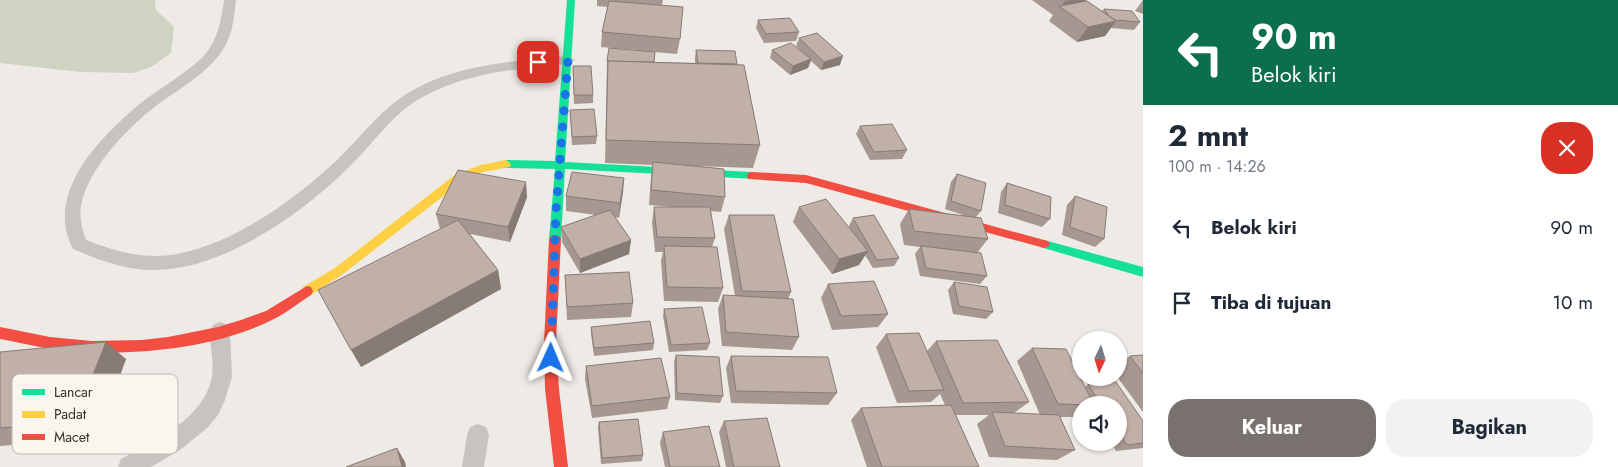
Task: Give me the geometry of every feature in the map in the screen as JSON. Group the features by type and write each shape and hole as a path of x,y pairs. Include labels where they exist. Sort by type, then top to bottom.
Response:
{"street":[{"path":"561,467 552,389 550,343 572,0"},
{"path":"0,333 66,345 142,346 186,340 267,316 339,271 460,176 481,168 501,164 560,165 806,179 853,190 1143,272"}],"lane":[{"path":"230,0 226,32 214,53 130,120 83,178 76,194 72,222 79,244 99,254 147,264 180,261 208,254 234,242 297,203 347,160 369,134 412,97 436,84 482,68 568,60"},
{"path":"178,437 188,431 210,409 218,393 222,377 220,331"},
{"path":"473,467 478,435"},
{"path":"129,467 150,454"}],"green space":[{"path":"0,0 155,0 156,10 174,27 171,53 151,67 133,73 81,72 0,63"}],"building":[{"path":"609,1 683,7 680,39 602,32"},
{"path":"1087,1 1116,21 1088,27 1059,6"},
{"path":"1104,9 1132,11 1140,22 1115,20"},
{"path":"790,18 799,32 766,34 758,20"},
{"path":"817,33 843,56 824,62 799,38"},
{"path":"791,43 811,59 793,66 772,50"},
{"path":"609,48 655,52 654,62 607,61"},
{"path":"696,50 735,51 737,64 698,63"},
{"path":"608,61 744,65 760,145 606,140"},
{"path":"573,66 591,66 593,95 574,95"},
{"path":"594,109 597,136 572,137 570,110"},
{"path":"892,124 907,150 874,152 860,126"},
{"path":"653,162 724,169 725,197 651,190"},
{"path":"458,170 526,182 508,227 436,214"},
{"path":"572,172 624,178 620,203 566,196"},
{"path":"957,174 986,183 981,211 951,201"},
{"path":"1007,183 1051,197 1050,219 1005,205"},
{"path":"1075,196 1107,207 1104,239 1070,227"},
{"path":"826,199 868,251 839,259 799,207"},
{"path":"654,207 710,207 715,238 657,237"},
{"path":"909,209 981,218 988,239 914,231"},
{"path":"610,210 631,240 580,259 561,227"},
{"path":"729,215 774,215 791,292 742,291"},
{"path":"874,215 899,258 877,260 853,218"},
{"path":"458,220 498,270 351,350 318,290"},
{"path":"664,246 717,247 723,288 667,287"},
{"path":"921,246 981,253 987,276 926,268"},
{"path":"629,272 633,303 567,307 565,275"},
{"path":"874,281 888,314 841,316 828,284"},
{"path":"954,282 987,287 993,312 959,306"},
{"path":"723,295 793,299 799,337 726,332"},
{"path":"702,307 710,343 671,345 664,309"},
{"path":"650,321 654,343 594,348 591,327"},
{"path":"919,333 944,390 909,391 886,334"},
{"path":"997,340 1029,402 963,403 936,341"},
{"path":"106,342 93,374 12,374 12,427 0,428 0,352"},
{"path":"1032,348 1066,349 1072,361 1072,386 1084,386 1090,396 1072,396 1072,404 1058,404"},
{"path":"676,355 719,357 723,396 677,393"},
{"path":"1143,355 1143,373 1130,356"},
{"path":"731,356 828,357 837,393 736,391"},
{"path":"661,358 670,397 592,406 586,366"},
{"path":"1089,386 1119,386 1126,396 1095,396"},
{"path":"1127,398 1143,421 1143,443 1127,445"},
{"path":"951,405 979,467 882,467 861,408"},
{"path":"992,412 1059,415 1072,443 1072,450 1005,446"},
{"path":"767,418 780,467 734,467 724,421"},
{"path":"638,419 643,455 602,458 599,422"},
{"path":"709,426 720,467 670,467 663,432"},
{"path":"397,448 402,467 346,467"}],"traffic: fast":[{"path":"555,239 571,0"},
{"path":"506,164 560,165 752,176"},
{"path":"1044,244 1143,272"}],"traffic: slow":[{"path":"307,291 339,271 460,177 481,169 506,164"}],"traffic: jam":[{"path":"752,176 806,179 1044,244"},
{"path":"555,239 550,343 552,389 561,467"},
{"path":"0,333 50,343 92,347 168,343 242,326 271,314 307,291"}],"route":[{"path":"538,62 568,60 556,211 550,343 551,358"}]}
